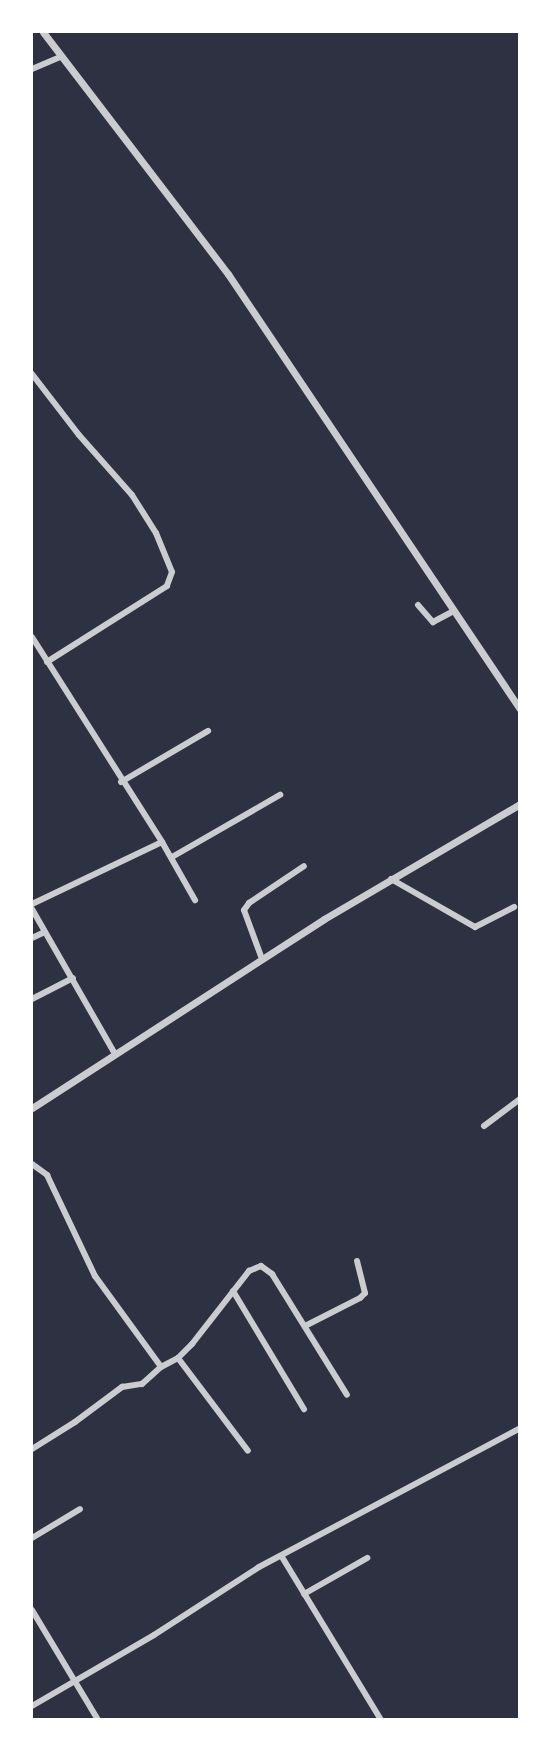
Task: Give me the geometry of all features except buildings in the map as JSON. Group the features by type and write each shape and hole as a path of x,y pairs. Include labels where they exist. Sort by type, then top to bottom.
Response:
{"street":[{"path":"43,32 228,274 520,709"},
{"path":"32,69 60,57"},
{"path":"32,374 79,435 132,495 156,533 172,572 167,586 47,662"},
{"path":"418,605 433,622 454,611"},
{"path":"32,638 121,782 172,857 195,900"},
{"path":"121,782 208,731"},
{"path":"172,857 280,795"},
{"path":"32,1108 114,1052 393,878 520,804"},
{"path":"114,1052 32,907 162,842"},
{"path":"262,960 244,910 249,903 304,866"},
{"path":"393,878 475,927 514,907"},
{"path":"32,938 45,932"},
{"path":"32,999 73,978"},
{"path":"484,1126 520,1099"},
{"path":"32,1164 47,1175 95,1276 161,1367"},
{"path":"304,1325 360,1298 365,1293 357,1261"},
{"path":"32,1449 126,1385 142,1384 161,1367 178,1357 249,1271 264,1267 347,1395"},
{"path":"233,1291 304,1409"},
{"path":"178,1357 248,1451"},
{"path":"32,1706 154,1635 221,1589 520,1428"},
{"path":"32,1538 79,1509"},
{"path":"282,1557 380,1720"},
{"path":"304,1594 367,1558"},
{"path":"32,1609 73,1683 98,1720"}]}
